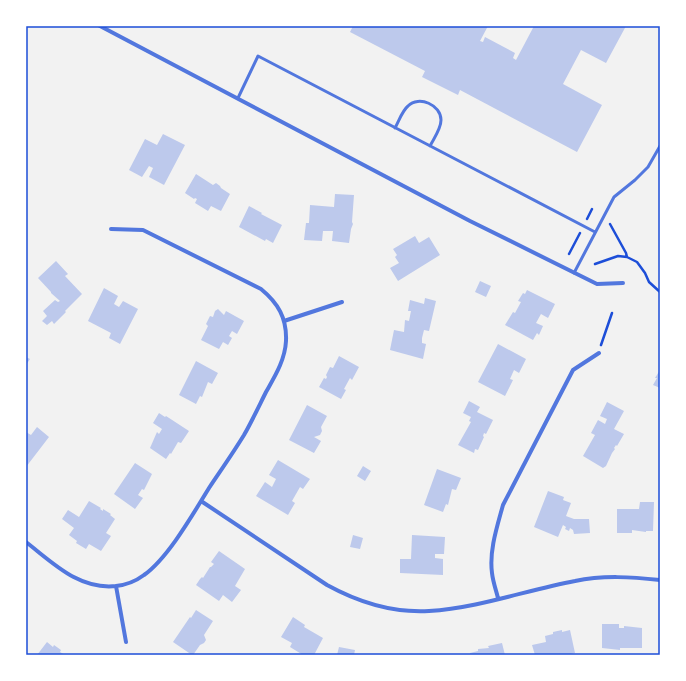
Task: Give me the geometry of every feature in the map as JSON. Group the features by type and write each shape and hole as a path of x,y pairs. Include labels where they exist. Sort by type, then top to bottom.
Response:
{"street":[{"path":"100,26 470,221 574,273 597,284 623,283"},
{"path":"26,542 71,577 98,587 116,586 132,582 144,575 175,540 244,434 281,364 285,351 286,340 284,321 278,305 261,289 143,230 111,229"},
{"path":"284,321 342,302"},
{"path":"498,598 492,573 493,550 496,527 503,505 573,370 599,353"},
{"path":"201,501 327,585 362,601 380,606 404,610 428,611 456,608 576,580 607,577 660,580"},
{"path":"116,586 126,642"}],"lane":[{"path":"238,98 258,56 595,232"},
{"path":"395,128 407,106 411,103 417,101 431,104 436,107 441,120 440,128 430,146"},
{"path":"574,273 614,197 648,167 660,146"}],"path":[{"path":"610,224 627,257"},
{"path":"596,264 618,256 627,257 637,262 645,273 649,282 660,292"},
{"path":"599,353 612,313"}],"building":[{"path":"353,26 488,26 480,41 483,42 485,37 515,53 513,58 516,60 534,26 626,26 606,63 581,50 563,84 602,105 577,152 460,90 458,95 422,77 425,71 350,32"},
{"path":"163,134 185,145 164,185 149,177 153,168 149,166 142,177 129,170 145,139 157,145"},
{"path":"196,174 213,185 216,183 230,194 221,211 211,206 208,211 195,203 197,199 194,199 185,193"},
{"path":"335,194 354,195 353,224 349,243 332,241 333,231 323,231 322,241 304,240 306,223 309,223 310,205 334,207"},
{"path":"249,206 282,225 273,243 266,239 265,241 239,227"},
{"path":"415,236 419,243 429,237 440,255 398,281 390,268 399,263 395,257 397,255 393,249"},
{"path":"56,261 68,274 65,276 82,294 54,324 52,321 47,325 42,321 47,316 43,311 55,300 58,302 60,301 38,278"},
{"path":"480,281 491,286 486,297 475,292"},
{"path":"104,288 118,296 114,304 119,307 123,301 138,309 120,344 109,338 111,333 88,321"},
{"path":"527,290 555,304 548,318 541,314 536,323 543,326 539,335 537,333 533,340 505,325 513,312 515,313 521,302 518,301"},
{"path":"425,298 436,301 429,331 424,330 422,338 422,343 426,344 423,359 390,350 394,330 404,332 405,320 409,321 411,311 408,311 410,300 424,304"},
{"path":"218,309 224,315 226,311 244,321 237,334 232,331 229,336 232,338 228,345 223,342 219,349 201,340 208,326 206,324 210,316 213,317 215,311"},
{"path":"498,344 526,359 519,373 514,370 510,379 513,380 505,396 478,382"},
{"path":"339,356 359,367 352,380 350,378 341,399 319,387 324,378 326,379 326,375 330,367 333,368"},
{"path":"26,357 30,359 26,365"},
{"path":"196,361 218,373 212,384 208,382 202,397 200,396 196,404 179,395"},
{"path":"660,370 660,388 653,385"},
{"path":"469,401 480,407 477,412 493,420 486,434 484,433 484,437 478,450 475,449 474,453 458,445 471,422 469,421 471,417 463,413"},
{"path":"607,402 624,411 614,429 624,434 617,446 616,445 614,448 615,449 606,466 603,468 583,456 595,435 591,433 598,420 605,424 607,419 600,416"},
{"path":"307,405 327,416 321,427 322,431 320,435 314,437 321,441 314,453 289,440"},
{"path":"159,413 189,431 181,443 178,442 171,454 170,453 166,459 150,448 157,432 159,434 162,429 153,423"},
{"path":"37,427 49,437 26,467 26,432 31,435"},
{"path":"278,460 310,479 303,489 300,487 292,501 295,503 288,515 256,496 265,482 272,487 276,479 269,475"},
{"path":"135,463 152,474 144,490 142,489 138,495 143,498 135,509 114,494"},
{"path":"363,466 371,471 365,481 357,476"},
{"path":"437,469 461,478 456,490 452,489 448,505 446,504 443,512 424,505"},
{"path":"548,491 564,497 563,500 571,503 566,516 574,519 589,519 590,533 574,534 573,530 570,528 569,531 565,529 566,527 563,525 558,537 534,527"},
{"path":"89,501 101,508 100,509 103,511 103,509 111,514 110,515 115,519 106,533 111,536 101,551 89,544 86,549 76,543 77,541 69,535 74,528 62,519 68,510 79,517"},
{"path":"640,502 654,502 653,531 646,532 632,530 632,533 617,533 617,509 639,509"},
{"path":"353,535 363,538 360,549 350,547"},
{"path":"412,535 445,537 444,554 435,554 435,558 443,559 443,575 400,573 400,559 411,559"},
{"path":"219,551 245,569 235,586 241,590 232,602 223,595 219,601 196,585 214,564 211,562"},
{"path":"196,610 213,621 204,635 206,640 192,655 173,642"},
{"path":"293,617 305,625 304,627 323,638 314,655 303,655 290,647 292,643 281,637"},
{"path":"602,624 619,624 619,628 624,628 624,626 642,628 642,648 620,648 620,650 602,648"},
{"path":"562,630 562,632 570,630 575,653 567,655 535,655 532,645 546,642 545,636"},
{"path":"47,642 53,647 54,645 61,650 60,652 65,655 37,655"},
{"path":"502,643 505,655 470,655 470,653 478,651 478,649 489,648 488,646"},
{"path":"339,647 355,650 354,655 337,655"}]}
